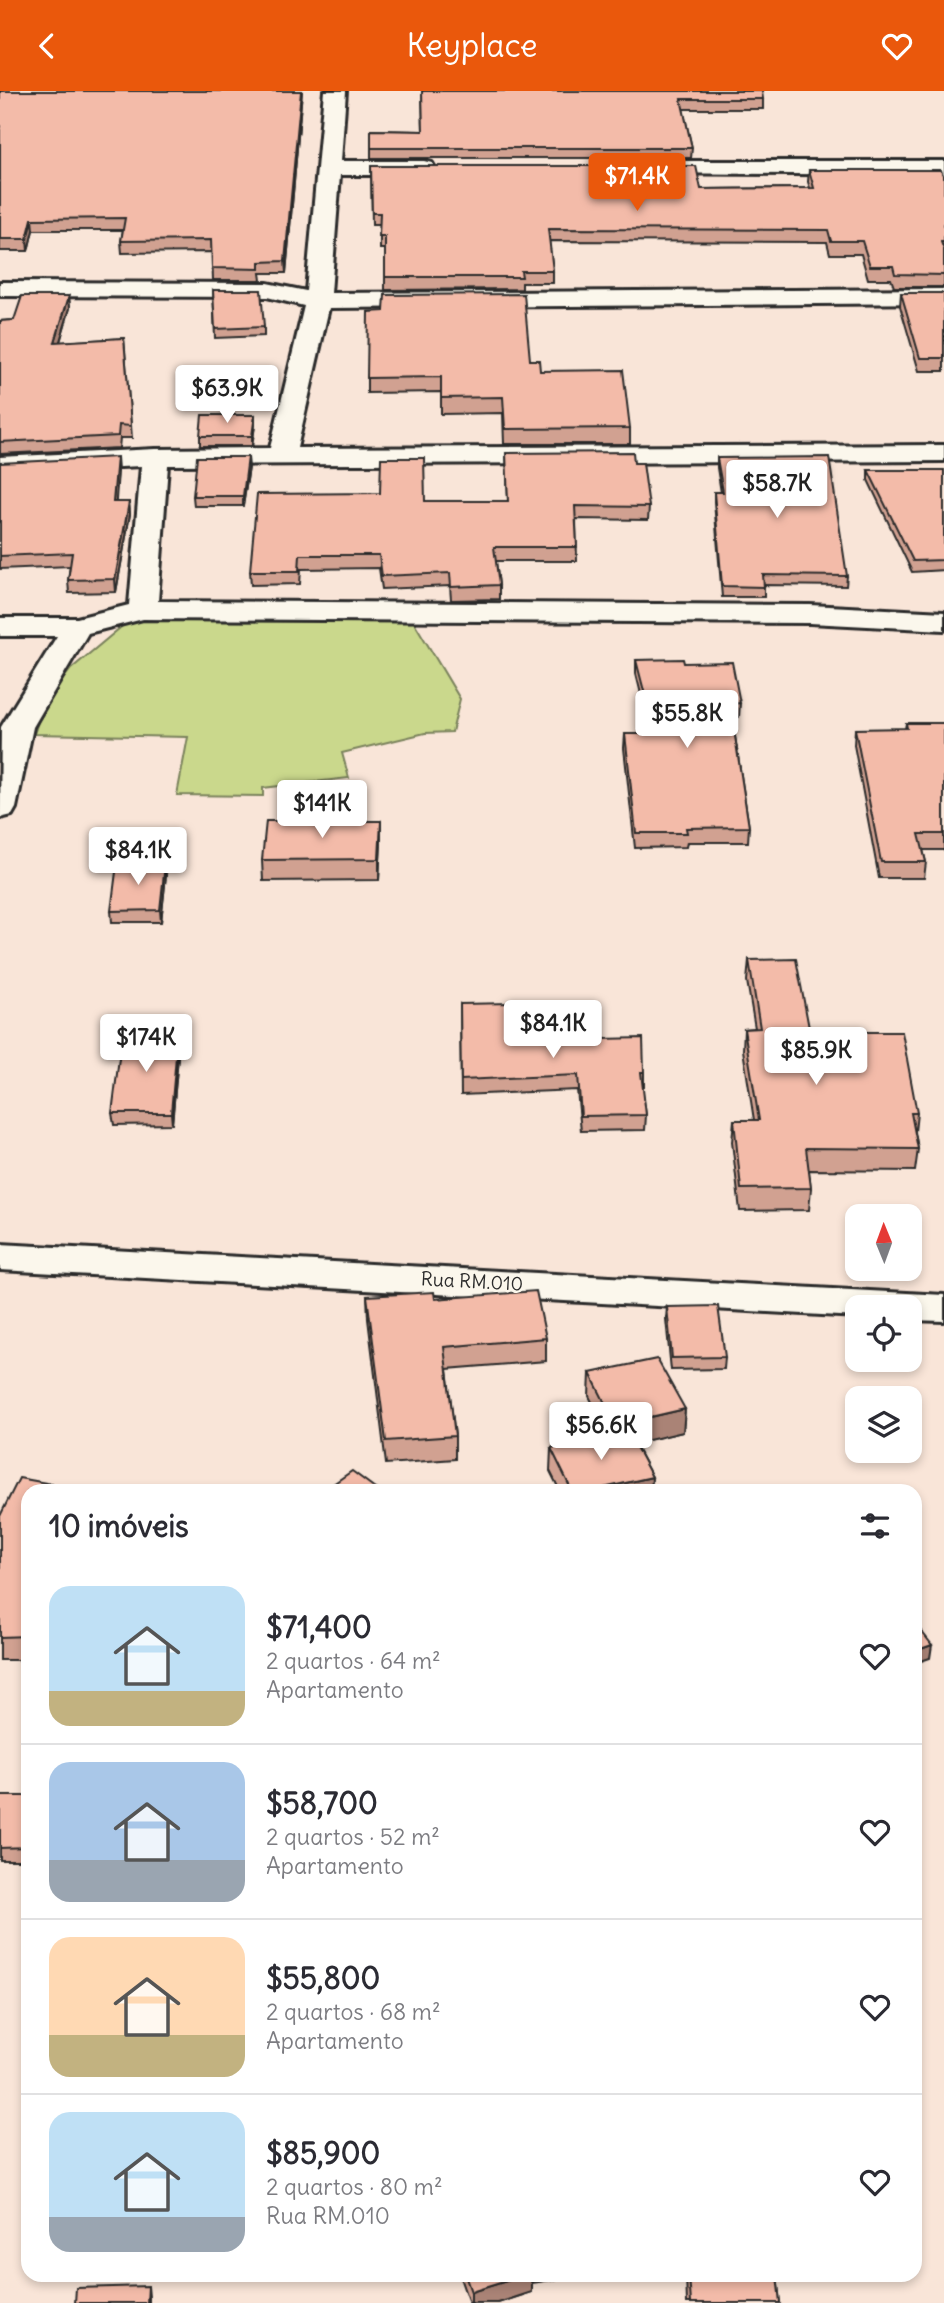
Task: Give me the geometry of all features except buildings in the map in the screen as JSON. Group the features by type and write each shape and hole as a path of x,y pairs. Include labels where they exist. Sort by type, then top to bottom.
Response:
{"street":[{"path":"282,456 318,301 335,91"},
{"path":"330,168 441,168"},
{"path":"623,168 944,168"},
{"path":"0,289 267,291 318,301 944,296"},
{"path":"0,465 155,457 944,453"},
{"path":"143,610 155,457"},
{"path":"0,627 77,627 143,610 810,614 944,621"},
{"path":"0,808 17,727 77,627"},
{"name":"Rua RM.010","path":"0,1257 944,1308"}],"green space":[{"path":"159,616 411,617 460,699 452,732 425,733 342,753 349,778 263,788 263,796 177,795 188,737 34,734 44,704 71,669 126,623"}]}
